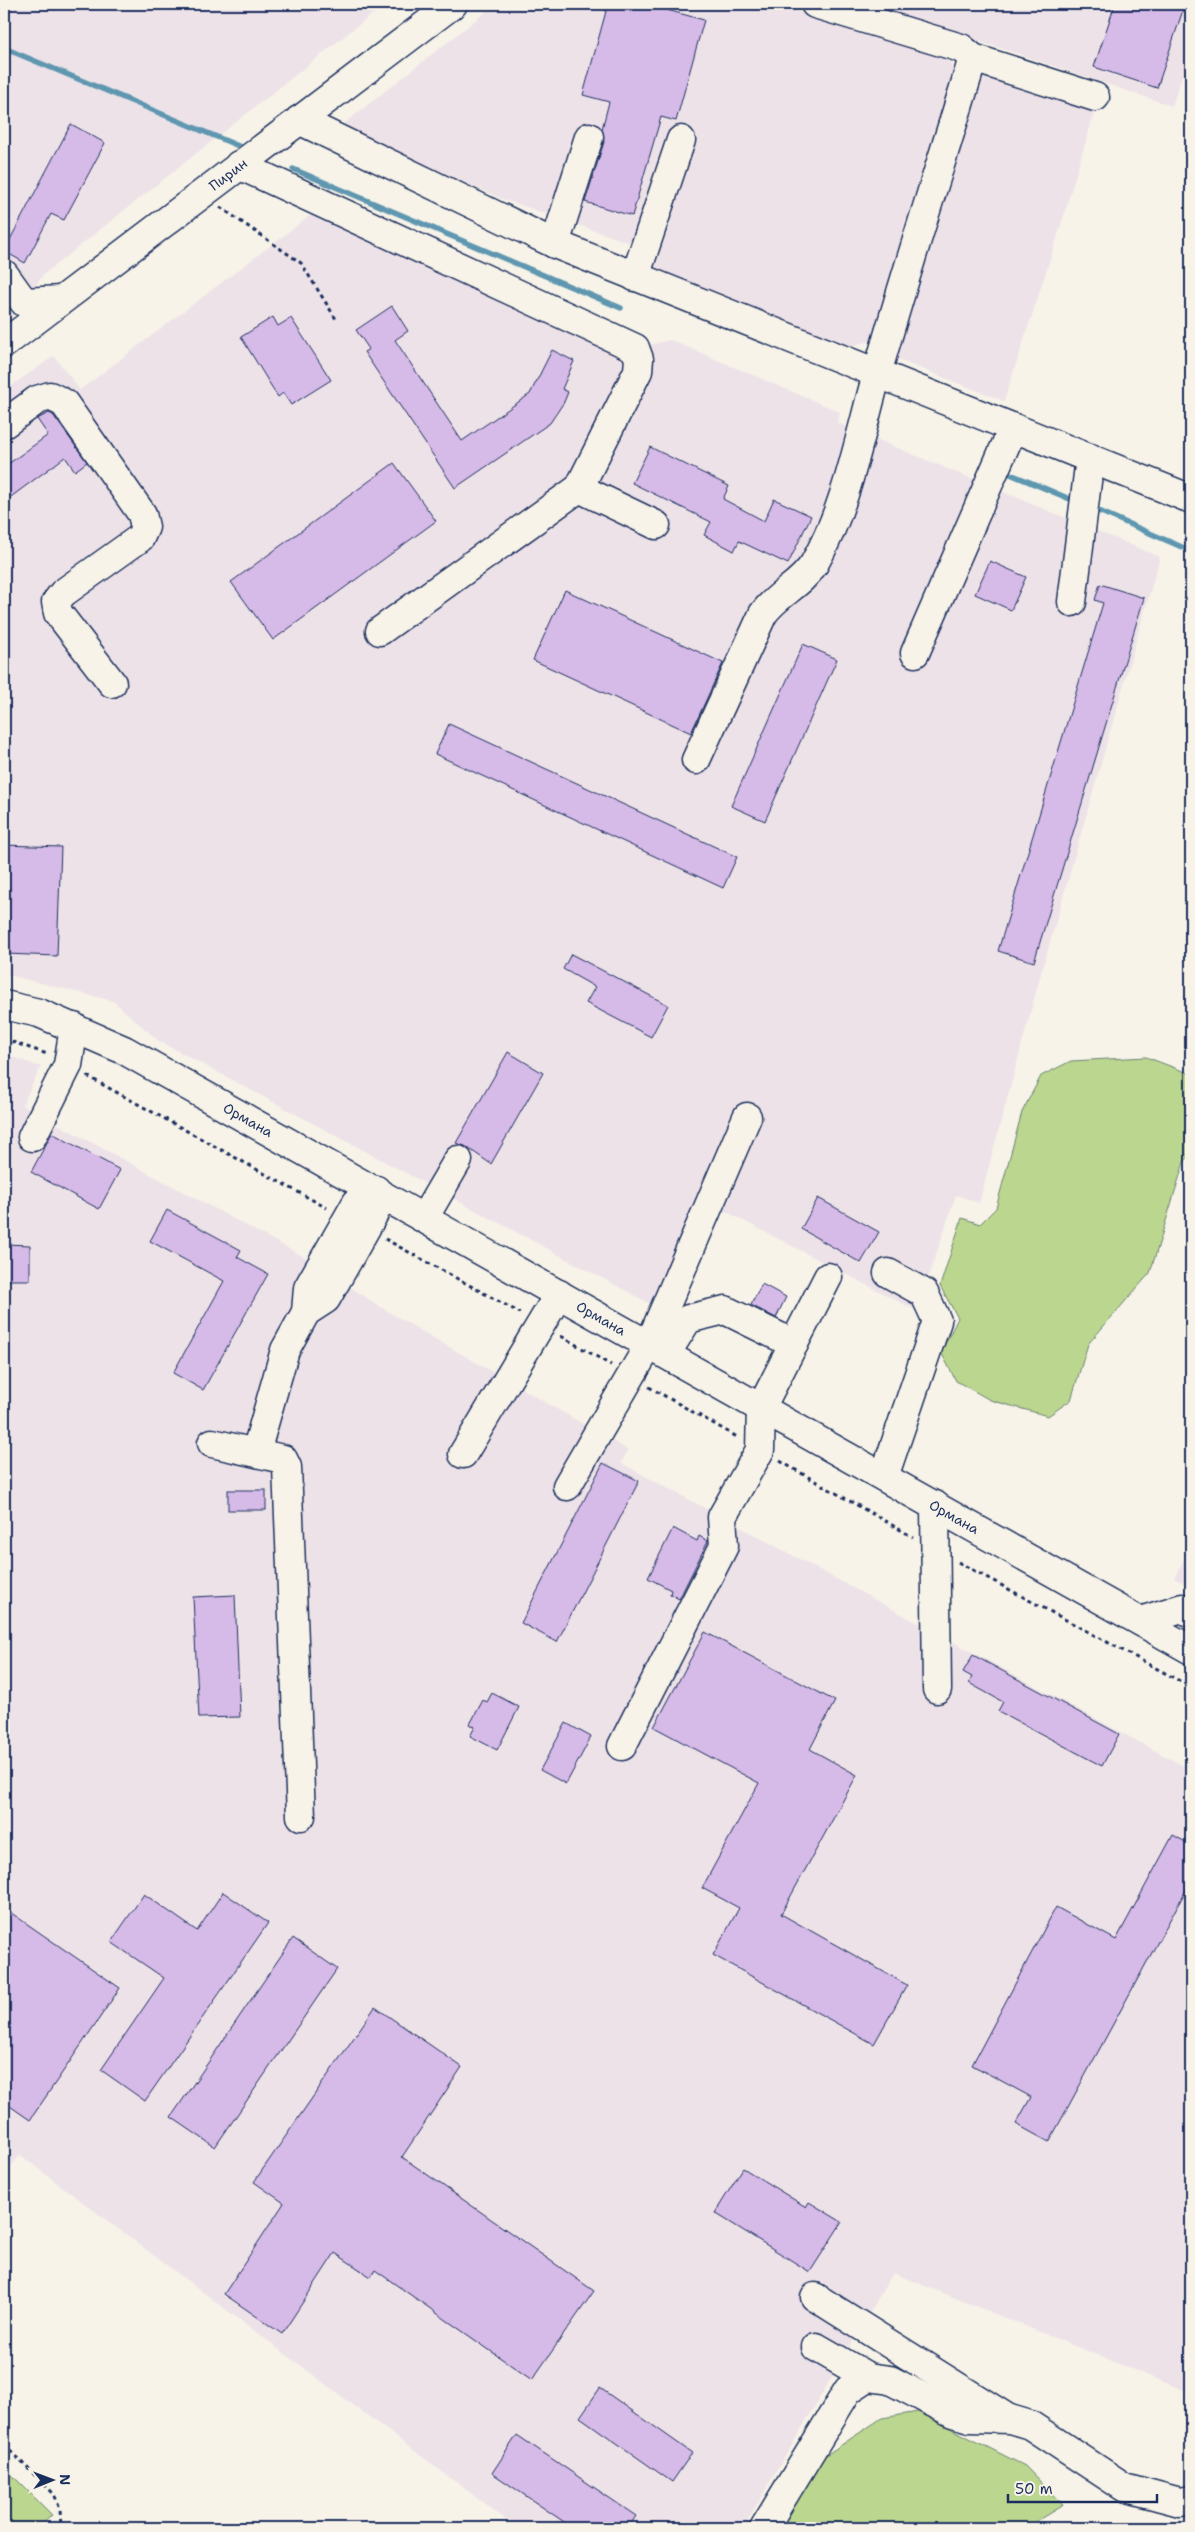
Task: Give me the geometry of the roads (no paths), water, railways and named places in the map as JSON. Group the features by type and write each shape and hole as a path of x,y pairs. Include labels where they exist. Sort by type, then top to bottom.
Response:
{"street":[{"name":"Пирин","path":"4,344 453,4"},
{"path":"815,4 961,48 973,58 1095,96"},
{"path":"696,760 763,614 771,602 806,576 814,564 841,505 877,373 973,58"},
{"path":"299,120 555,244 1191,499"},
{"path":"555,244 589,137"},
{"path":"635,276 681,140"},
{"path":"239,165 635,348 639,359 638,371 580,488 380,631"},
{"path":"4,274 24,302 61,300"},
{"path":"4,424 37,400 50,396 64,404 142,514 145,527 140,538 63,592 56,602 58,613 112,683"},
{"path":"914,653 1013,428"},
{"path":"1072,602 1090,458"},
{"path":"580,488 656,525"},
{"name":"Ормана","path":"4,1005 38,1014 124,1050 1191,1650"},
{"path":"32,1137 68,1065 74,1028"},
{"path":"658,1349 747,1117"},
{"path":"424,1218 458,1160"},
{"path":"256,1452 285,1350 306,1312 308,1288 357,1202 376,1190"},
{"path":"306,1312 326,1299 375,1212 376,1190"},
{"path":"884,1477 937,1321 924,1293 888,1273"},
{"path":"622,1746 724,1546 722,1517 760,1450 762,1408 828,1277"},
{"path":"463,1454 559,1294"},
{"path":"567,1486 658,1349 688,1319 725,1310 794,1344"},
{"path":"212,1443 283,1459 287,1467 301,1816"},
{"path":"935,1505 937,1690"},
{"path":"1140,1621 1182,1608 1191,1613"},
{"path":"816,2297 1010,2419"},
{"path":"816,2347 868,2377 890,2380 953,2413 970,2418 1010,2419 1030,2425 1124,2487 1180,2502 1191,2500"},
{"path":"764,2528 848,2390 868,2377"}],"waterway":[{"path":"4,48 248,150"},
{"path":"293,169 621,308"},
{"path":"1008,473 1077,502"},
{"path":"1092,508 1191,551"}]}
